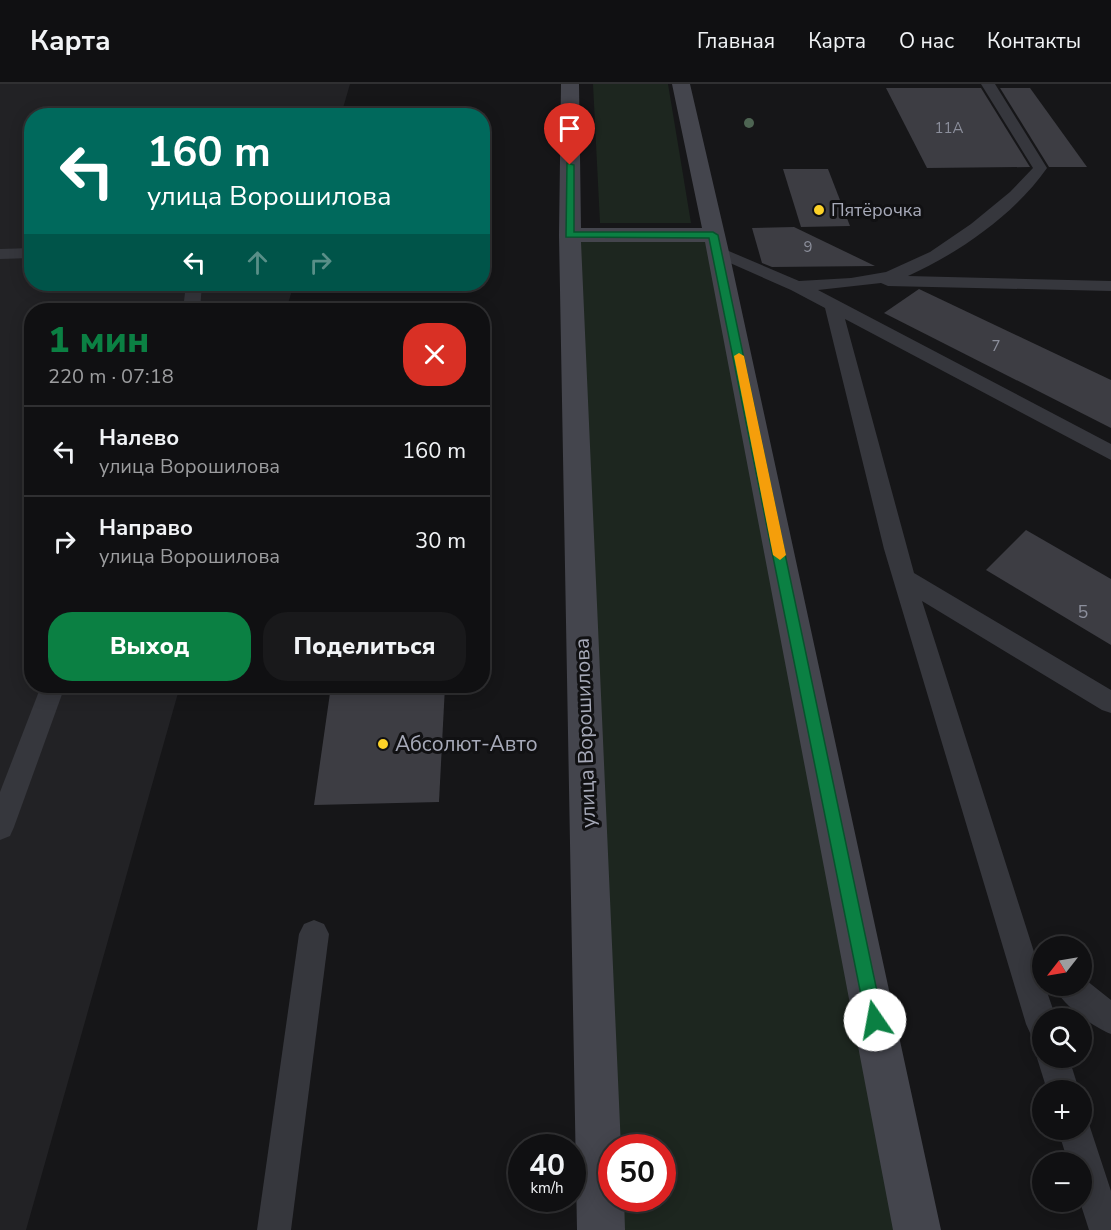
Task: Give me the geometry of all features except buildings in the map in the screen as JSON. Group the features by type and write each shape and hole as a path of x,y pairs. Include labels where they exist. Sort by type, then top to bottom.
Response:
{"main road":[{"name":"улица Ворошилова","path":"570,84 570,235 601,1230"},
{"path":"681,84 716,244 917,1230"},
{"path":"570,235 716,244"}],"lane":[{"path":"870,281 904,272 983,224 1034,178 1040,168 988,84"},
{"path":"716,244 1111,453"},
{"path":"0,254 24,253"},
{"path":"796,286 870,281 1111,286"},
{"path":"832,304 895,549 1037,1008"},
{"path":"905,579 1111,703"},
{"path":"0,827 50,693"},
{"path":"274,1230 314,934"},
{"path":"1018,945 1032,956"},
{"path":"1082,996 1111,1018"},
{"path":"1078,1140 1106,1230"}],"shaded area":[{"path":"0,84 350,84 343,108 24,108 24,291 292,291 288,303 24,303 24,693 178,693 26,1230 0,1230"},
{"path":"593,84 668,84 691,223 600,223"},
{"path":"570,235 713,235 917,1230 601,1230 600,1212 676,1212 676,1134 598,1134"}],"slow traffic":[{"path":"739,356 780,555"}],"place":[{"name":"Пятёрочка","path":"819,210"},
{"name":"Абсолют-Авто","path":"383,744"}],"route":[{"path":"570,165 570,235 713,235 875,1020"}]}
